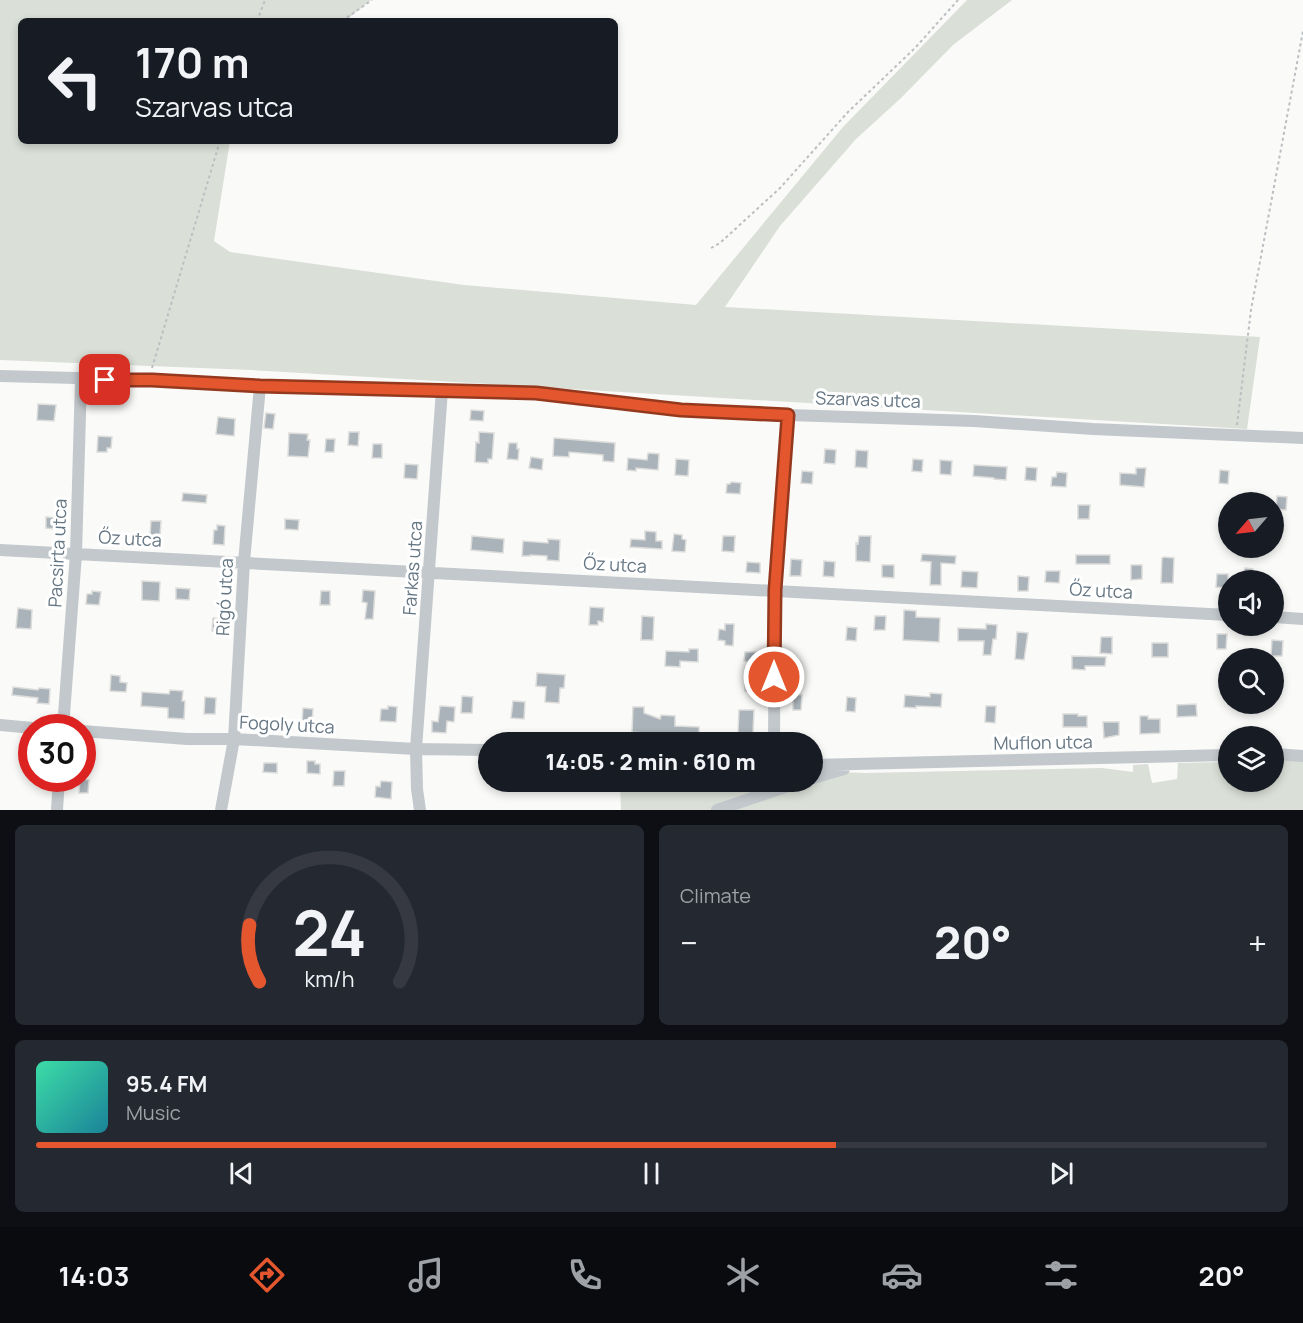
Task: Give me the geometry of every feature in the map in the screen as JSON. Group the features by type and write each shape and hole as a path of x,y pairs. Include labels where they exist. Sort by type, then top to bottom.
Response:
{"street":[{"name":"Szarvas utca","path":"0,376 536,393 681,410 975,421 1093,429 1303,438"},
{"name":"Pacsirta utca","path":"64,714 76,554 81,379"},
{"name":"Rigó utca","path":"221,810 234,739 244,562 260,386"},
{"name":"Farkas utca","path":"420,810 416,748 442,390"},
{"path":"774,732 775,590 788,415"},
{"name":"Őz utca","path":"0,550 1218,614"},
{"path":"1284,618 1303,619"},
{"path":"0,725 18,727"},
{"name":"Fogoly utca","path":"96,732 187,739 478,750"},
{"name":"Muflon utca","path":"823,765 1218,755"},
{"path":"1284,755 1303,756"},
{"name":"Muflon utca","path":"823,775 859,764"},
{"path":"57,810 58,792"},
{"path":"717,810 770,792"}],"path":[{"path":"258,18 265,0"},
{"path":"346,18 372,0"},
{"path":"711,248 720,243 780,188 848,112 915,48 958,0"},
{"path":"1236,434 1251,310 1303,31"},
{"path":"152,380 153,363 219,144"}],"shaded area":[{"path":"0,0 371,0 349,18 18,18 18,144 230,144 214,241 230,252 464,285 696,305 843,127 967,0 1012,0 953,45 901,98 856,139 780,226 725,307 1260,337 1247,429 251,370 0,360"},
{"path":"1284,760 1303,761 1303,810 621,810 620,792 823,792 823,771 865,773 1102,768 1133,772 1133,765 1148,764 1152,783 1177,779 1178,763 1218,762 1218,792 1284,792"}],"building":[{"path":"38,404 56,405 54,421 37,420"},
{"path":"471,410 484,411 483,421 470,420"},
{"path":"266,413 275,414 273,429 264,428"},
{"path":"218,417 235,419 234,436 216,434"},
{"path":"349,432 359,432 358,446 348,445"},
{"path":"479,432 494,433 492,459 488,459 488,463 475,462"},
{"path":"289,433 308,434 307,440 310,440 308,457 288,456"},
{"path":"98,436 112,437 111,448 107,448 107,452 97,452"},
{"path":"554,438 615,443 614,462 603,461 603,455 569,452 569,457 553,456"},
{"path":"326,439 335,439 334,452 325,452"},
{"path":"509,443 517,443 518,460 507,459"},
{"path":"373,444 382,444 382,458 372,458"},
{"path":"825,449 836,450 835,464 824,463"},
{"path":"856,450 868,451 867,468 855,467"},
{"path":"648,453 659,454 658,470 636,468 636,471 627,470 628,458 647,460"},
{"path":"531,457 543,459 542,470 529,468"},
{"path":"676,459 689,460 688,476 675,475"},
{"path":"913,459 923,460 922,472 912,471"},
{"path":"940,460 952,461 951,475 940,474"},
{"path":"405,464 418,465 417,479 404,478"},
{"path":"974,465 1007,467 1006,480 973,476"},
{"path":"1026,467 1037,468 1036,481 1025,480"},
{"path":"1136,468 1146,468 1144,487 1120,485 1120,473 1136,474"},
{"path":"1220,470 1229,471 1228,484 1219,483"},
{"path":"802,471 813,472 812,484 801,483"},
{"path":"1057,472 1067,473 1066,487 1051,486 1052,477 1056,477"},
{"path":"741,483 740,494 726,493 727,484"},
{"path":"183,493 207,495 206,503 182,501"},
{"path":"1284,497 1287,497 1286,510 1284,510"},
{"path":"1078,505 1090,505 1089,519 1078,519"},
{"path":"46,517 59,518 59,527 46,528"},
{"path":"285,519 299,520 298,530 285,529"},
{"path":"151,521 161,521 160,536 150,535"},
{"path":"217,525 225,526 224,545 213,544 214,530 217,530"},
{"path":"645,531 656,532 656,541 662,541 662,549 630,547 631,539 645,540"},
{"path":"674,534 682,535 682,539 686,540 685,552 672,551"},
{"path":"472,536 504,539 503,553 471,550"},
{"path":"723,536 735,536 734,552 722,551"},
{"path":"859,536 871,536 870,562 856,561 856,543 858,544"},
{"path":"548,539 560,540 559,561 547,560 547,556 522,556 523,541 548,543"},
{"path":"922,554 956,556 955,564 941,563 941,585 930,585 931,562 921,561"},
{"path":"1076,555 1110,555 1110,564 1076,564"},
{"path":"1162,558 1174,558 1173,583 1161,583"},
{"path":"791,559 802,560 801,576 790,576"},
{"path":"824,561 835,562 834,577 823,576"},
{"path":"747,562 760,563 760,573 746,572"},
{"path":"882,565 894,565 894,578 882,577"},
{"path":"1131,565 1142,565 1142,579 1131,580"},
{"path":"962,571 978,572 977,588 961,587"},
{"path":"1046,571 1060,571 1059,583 1045,582"},
{"path":"1018,576 1029,577 1028,591 1018,591"},
{"path":"142,581 160,582 159,601 142,600"},
{"path":"176,588 190,589 189,600 176,599"},
{"path":"363,590 375,591 373,619 365,619 367,603 362,602"},
{"path":"92,591 101,592 99,605 86,604 87,594 92,594"},
{"path":"321,591 330,591 330,605 320,605"},
{"path":"590,607 604,608 603,622 598,621 598,625 589,625"},
{"path":"18,608 32,610 31,629 16,628"},
{"path":"904,610 916,611 916,617 940,618 939,642 903,640"},
{"path":"642,616 654,617 653,640 641,640"},
{"path":"875,616 886,616 885,630 874,630"},
{"path":"213,618 226,619 225,632 212,631"},
{"path":"725,624 734,624 733,646 725,645 725,641 718,640 719,629 725,630"},
{"path":"986,624 997,625 991,655 983,655 984,641 958,641 958,628 986,629"},
{"path":"847,627 857,628 856,641 846,640"},
{"path":"1017,632 1028,633 1024,660 1015,659"},
{"path":"1217,634 1227,636 1226,648 1217,649"},
{"path":"1101,637 1112,637 1112,654 1100,653"},
{"path":"1272,640 1283,641 1283,648 1272,648"},
{"path":"1152,643 1168,643 1168,657 1152,657"},
{"path":"689,649 698,649 698,662 680,661 680,667 665,666 666,651 689,652"},
{"path":"745,652 757,652 757,662 744,661"},
{"path":"1072,656 1106,657 1105,666 1085,666 1085,670 1072,669"},
{"path":"537,673 565,675 564,688 560,688 559,703 545,702 546,687 536,686"},
{"path":"111,675 120,676 120,682 127,683 126,692 110,691"},
{"path":"745,683 764,684 763,692 745,691"},
{"path":"13,687 50,689 49,704 37,703 38,698 12,695"},
{"path":"170,690 183,691 184,719 168,718 168,708 141,706 142,692 169,694"},
{"path":"930,693 942,694 941,707 904,707 905,695 930,697"},
{"path":"793,694 802,695 801,710 793,710"},
{"path":"462,696 473,697 472,713 461,713"},
{"path":"205,697 216,698 215,714 204,714"},
{"path":"847,697 856,698 855,712 846,711"},
{"path":"513,701 525,702 524,719 511,718"},
{"path":"1196,704 1197,716 1177,717 1177,705"},
{"path":"388,706 397,707 396,722 380,721 381,709 388,709"},
{"path":"440,706 455,707 454,722 447,721 446,733 432,732 432,721 438,722"},
{"path":"986,706 996,706 995,723 985,722"},
{"path":"633,707 644,707 644,713 660,719 661,715 675,716 675,726 699,727 699,732 632,732"},
{"path":"303,708 313,709 312,725 302,724"},
{"path":"739,710 754,710 753,732 738,732"},
{"path":"1063,714 1087,716 1087,727 1063,727"},
{"path":"1140,716 1160,719 1160,733 1140,734"},
{"path":"1103,722 1119,722 1119,735 1104,738"},
{"path":"307,761 320,764 320,774 307,773"},
{"path":"264,763 277,763 277,773 263,772"},
{"path":"334,771 345,771 344,786 333,786"},
{"path":"381,781 392,782 391,799 375,797 376,786 380,787"}],"route":[{"path":"105,380 536,393 681,410 788,415 775,590 774,677"}]}
